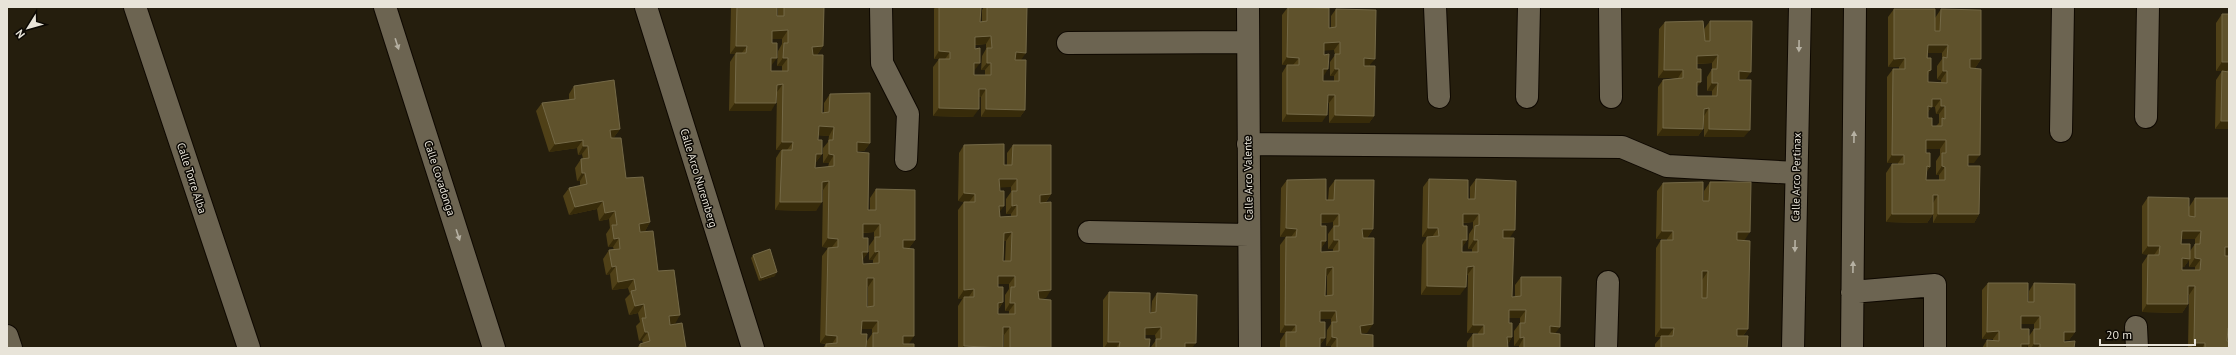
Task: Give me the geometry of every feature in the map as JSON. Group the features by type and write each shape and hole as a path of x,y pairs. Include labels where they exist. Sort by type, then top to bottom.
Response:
{"street":[{"name":"Calle Torre Alba","path":"135,7 249,348"},
{"name":"Calle Covadonga","path":"385,7 494,348"},
{"name":"Calle Arco Nuremberg","path":"646,7 753,348"},
{"path":"880,7 882,63 908,114 906,160"},
{"name":"Calle Arco Valente","path":"1248,7 1250,348"},
{"path":"1435,7 1439,97"},
{"path":"1527,97 1529,7"},
{"path":"1610,7 1611,96"},
{"name":"Calle Arco Pertinax","path":"1793,348 1800,7"},
{"path":"1852,348 1855,7"},
{"path":"2061,130 2063,7"},
{"path":"2146,117 2148,7"},
{"path":"1068,43 1248,42"},
{"path":"1248,144 1622,147 1667,166 1796,173"},
{"path":"1089,232 1249,235"},
{"path":"1606,348 1608,282"},
{"path":"1852,292 1935,285 1935,348"},
{"path":"7,336 11,348"}],"building":[{"path":"737,7 777,7 777,16 784,16 784,7 824,7 823,46 812,47 813,55 823,55 822,113 829,112 830,94 870,93 870,143 857,142 857,152 869,153 868,210 876,210 876,189 915,190 915,240 903,240 903,248 914,249 914,336 903,336 903,344 914,344 914,348 873,348 873,333 878,333 878,321 862,321 861,334 867,334 866,348 826,348 826,344 837,343 837,336 826,335 828,248 838,247 838,239 828,238 829,181 822,182 822,202 780,202 782,150 792,150 793,142 782,142 783,84 777,85 776,103 735,103 736,53 746,53 747,46 736,46","holes":["788,30 788,43 784,43 783,58 788,58 788,71 771,71 771,58 777,58 777,43 772,43 772,31","819,126 834,127 833,140 829,140 829,154 834,155 834,166 815,168 816,154 822,154 822,140 818,140","863,224 880,224 880,237 875,237 875,252 879,251 879,263 863,264 862,252 868,252 868,238 863,238","867,278 874,278 874,306 867,307"]},
{"path":"939,7 981,7 980,22 987,21 987,7 1027,7 1026,53 1016,52 1015,60 1026,60 1025,110 986,109 986,89 979,89 979,109 939,108 939,59 950,59 950,52 939,51","holes":["991,36 992,48 987,48 987,63 991,63 991,75 974,75 974,63 980,63 980,48 975,49 975,37"]},
{"path":"1288,7 1329,8 1329,28 1336,27 1336,9 1376,10 1375,59 1364,58 1364,66 1375,66 1374,116 1335,115 1335,95 1328,95 1327,115 1287,114 1287,65 1299,65 1299,58 1287,57","holes":["1340,42 1340,54 1335,54 1335,69 1339,69 1339,81 1323,81 1323,69 1328,69 1329,54 1324,55 1324,43"]},
{"path":"1894,9 1935,9 1935,31 1940,31 1941,9 1981,10 1981,59 1970,59 1970,68 1981,69 1980,155 1968,155 1968,166 1980,166 1979,214 1938,214 1938,195 1933,195 1933,214 1892,214 1892,164 1904,164 1904,155 1892,155 1893,69 1905,69 1905,58 1894,59","holes":["1928,45 1948,45 1947,58 1943,57 1943,71 1947,71 1947,83 1928,82 1928,71 1931,70 1931,58 1927,58","1932,99 1941,99 1941,106 1945,106 1945,119 1942,118 1942,126 1932,126 1932,118 1928,118 1928,106 1932,107","1926,140 1946,140 1946,153 1942,153 1942,166 1945,167 1945,180 1926,180 1927,166 1930,167 1930,153 1926,153"]},
{"path":"2222,14 2229,14 2229,62 2222,62"},
{"path":"1703,21 1705,41 1710,41 1710,21 1752,21 1751,72 1739,71 1739,80 1751,80 1750,130 1709,129 1709,108 1704,109 1703,129 1663,128 1663,80 1683,78 1683,70 1664,70 1665,22","holes":["1718,55 1717,69 1712,69 1712,83 1718,83 1717,96 1697,96 1697,82 1701,82 1701,69 1697,69 1697,56"]},
{"path":"2222,71 2229,72 2229,121 2221,121"},
{"path":"614,80 620,129 610,130 611,138 621,138 626,178 643,177 650,222 639,224 640,232 653,231 658,271 674,270 680,315 669,316 670,325 682,323 686,348 640,348 640,344 650,341 648,332 645,332 642,318 646,318 644,304 635,306 631,291 636,290 634,279 618,282 616,266 612,267 609,250 620,249 619,238 614,239 612,225 617,225 615,211 605,213 603,201 575,207 569,188 587,184 585,173 582,173 581,159 589,158 588,146 583,146 583,140 555,144 542,103 575,99 574,86"},
{"path":"1004,144 1004,165 1012,165 1013,145 1051,145 1051,194 1040,195 1040,203 1051,202 1051,290 1038,291 1039,299 1051,300 1051,348 1010,348 1010,327 1003,327 1003,348 964,346 964,297 974,297 974,289 964,290 964,202 975,202 975,194 964,193 964,145","holes":["999,179 1017,179 1017,191 1012,191 1012,206 1017,205 1017,216 1000,217 999,206 1004,206 1004,191 1000,191","1012,232 1011,261 1003,261 1004,233","998,276 1015,276 1015,287 1011,287 1010,303 1015,303 1015,314 998,314 998,303 1003,302 1003,287 998,287"]},
{"path":"1326,179 1326,200 1334,200 1335,180 1374,180 1373,229 1362,229 1363,238 1374,238 1373,324 1360,326 1361,334 1373,335 1373,348 1337,348 1337,338 1332,337 1332,322 1337,322 1336,311 1320,311 1320,322 1325,322 1325,338 1320,338 1320,348 1286,348 1286,332 1296,332 1296,325 1285,325 1286,237 1296,237 1297,229 1286,228 1287,180","holes":["1321,214 1339,214 1339,226 1334,226 1334,240 1339,240 1339,251 1321,252 1321,241 1326,241 1326,226 1321,226","1333,267 1333,295 1325,296 1326,268"]},
{"path":"1429,179 1468,180 1468,199 1475,199 1476,179 1516,181 1515,230 1503,230 1503,238 1514,238 1512,297 1521,296 1521,277 1561,277 1560,327 1550,326 1550,333 1560,334 1560,348 1524,348 1524,337 1520,338 1520,323 1525,323 1526,310 1509,310 1509,323 1512,323 1512,337 1507,337 1508,348 1473,348 1473,334 1484,334 1484,325 1473,325 1474,266 1467,267 1466,287 1427,286 1427,237 1439,236 1438,228 1428,228","holes":["1463,214 1479,214 1479,225 1475,226 1474,240 1478,240 1478,252 1462,252 1462,240 1467,240 1467,226 1463,226"]},
{"path":"1703,182 1703,201 1709,201 1710,182 1751,182 1750,232 1737,232 1737,240 1750,241 1748,329 1737,329 1737,336 1748,336 1747,348 1661,348 1661,336 1673,336 1674,328 1661,328 1661,240 1673,240 1673,231 1662,231 1663,183","holes":["1702,271 1708,271 1707,298 1702,298"]},
{"path":"2148,197 2189,198 2189,216 2195,217 2195,198 2229,198 2229,247 2225,247 2225,256 2229,256 2229,328 2227,341 2229,341 2229,348 2205,348 2205,343 2194,343 2195,286 2188,286 2188,304 2147,304 2148,255 2159,255 2160,246 2148,246","holes":["2182,231 2201,231 2200,244 2195,244 2195,258 2201,259 2200,270 2182,270 2182,258 2190,259 2190,244 2181,244"]},
{"path":"770,249 777,272 761,278 753,255"},
{"path":"1988,283 2028,283 2028,302 2034,302 2034,283 2075,284 2075,332 2064,332 2064,342 2075,341 2074,348 2040,348 2040,344 2034,344 2034,329 2040,329 2040,316 2021,316 2021,329 2029,329 2029,344 2021,344 2021,348 1987,348 1987,340 1999,341 1999,331 1987,332"},
{"path":"1109,292 1150,293 1150,313 1156,312 1157,293 1197,295 1196,343 1185,343 1185,348 1156,348 1156,339 1161,339 1161,327 1145,328 1145,339 1150,339 1149,348 1119,348 1120,342 1108,342"}]}
